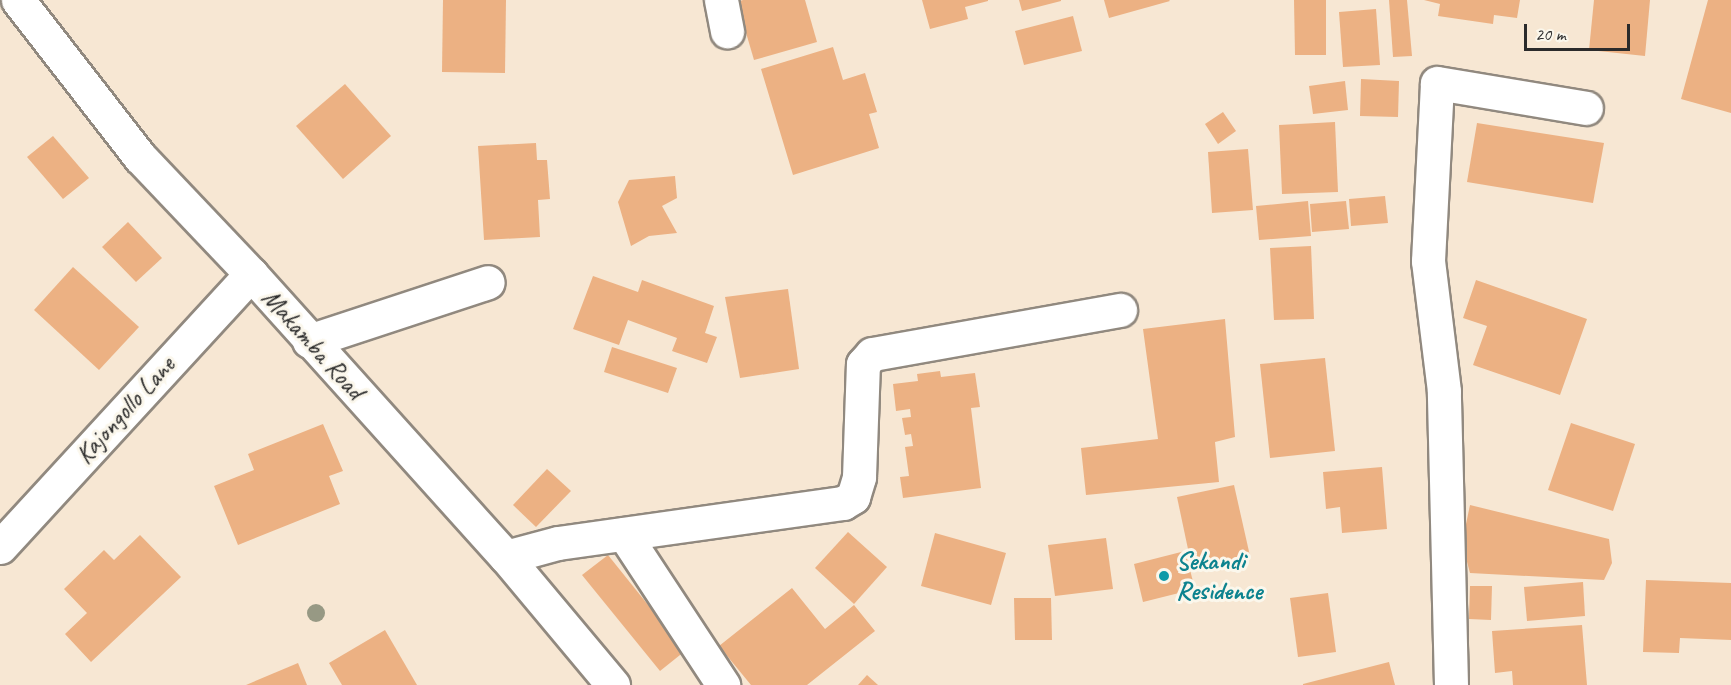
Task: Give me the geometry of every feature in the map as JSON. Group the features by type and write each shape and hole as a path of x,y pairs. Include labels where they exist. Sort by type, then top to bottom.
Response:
{"street":[{"name":"Makamba Road","path":"18,0 140,157 251,274 506,557 613,685"},
{"path":"1451,685 1444,391 1428,261 1437,83 1586,108"},
{"name":"Kajongollo Lane","path":"0,547 251,274"},
{"path":"309,341 488,282"},
{"path":"506,557 558,543 843,503 854,497 859,477 863,364 872,354 1120,310"},
{"path":"624,534 723,685"}],"building":[{"path":"443,0 506,0 505,73 442,72"},
{"path":"743,0 805,0 817,42 754,60 737,2"},
{"path":"922,0 988,1 965,7 968,19 930,29"},
{"path":"1019,0 1061,0 1061,1 1022,11"},
{"path":"1104,0 1169,0 1170,1 1109,18"},
{"path":"1294,0 1326,0 1326,55 1295,55"},
{"path":"1389,0 1407,0 1412,56 1393,57"},
{"path":"1424,0 1520,0 1517,18 1494,15 1493,24 1438,16 1440,4"},
{"path":"1594,0 1650,0 1645,56 1589,50"},
{"path":"1708,0 1731,0 1731,113 1681,99"},
{"path":"1376,9 1380,65 1343,67 1339,12"},
{"path":"1073,16 1082,51 1024,65 1015,31"},
{"path":"833,47 843,80 865,73 877,112 869,114 879,148 793,175 761,69"},
{"path":"1361,79 1399,81 1398,117 1360,116"},
{"path":"1345,81 1348,110 1313,114 1309,86"},
{"path":"345,84 391,136 343,179 296,126"},
{"path":"1223,112 1236,131 1218,144 1205,124"},
{"path":"1335,122 1338,192 1282,194 1279,125"},
{"path":"1477,123 1604,143 1593,203 1467,182"},
{"path":"53,136 89,178 63,199 27,157"},
{"path":"536,143 537,160 547,160 550,199 538,200 540,237 484,240 478,146"},
{"path":"1248,149 1253,210 1212,213 1208,152"},
{"path":"675,176 677,198 662,206 677,233 649,236 631,246 618,202 629,180"},
{"path":"1385,196 1388,223 1351,226 1349,199"},
{"path":"1308,201 1311,236 1259,240 1256,206"},
{"path":"1346,201 1349,229 1312,232 1310,204"},
{"path":"128,222 162,258 136,282 102,247"},
{"path":"1311,246 1314,319 1274,320 1270,248"},
{"path":"73,267 139,327 99,370 34,310"},
{"path":"593,276 638,292 642,280 714,306 705,333 717,337 707,363 672,351 677,338 628,320 619,345 573,329"},
{"path":"1476,280 1587,319 1560,395 1473,365 1487,326 1463,318"},
{"path":"788,289 799,369 740,378 725,297"},
{"path":"1225,319 1235,437 1215,442 1219,482 1086,495 1081,448 1158,439 1143,329"},
{"path":"612,347 677,368 668,393 604,372"},
{"path":"1325,358 1335,451 1270,458 1260,364"},
{"path":"940,371 941,377 975,373 980,407 971,408 981,488 903,498 900,477 909,476 905,447 913,446 911,434 905,435 902,418 911,417 910,409 896,411 893,384 918,381 917,374"},
{"path":"1571,423 1635,444 1613,511 1548,490"},
{"path":"323,424 343,471 329,476 340,504 238,545 214,486 254,470 248,454"},
{"path":"1382,467 1387,529 1342,533 1340,507 1326,509 1323,472"},
{"path":"547,469 571,491 536,527 513,505"},
{"path":"1234,485 1250,556 1192,568 1177,497"},
{"path":"1470,505 1609,539 1612,563 1604,580 1470,573 1462,543"},
{"path":"848,532 887,567 854,604 815,568"},
{"path":"935,533 1006,553 991,605 921,586"},
{"path":"140,535 181,577 91,662 65,634 87,613 64,589 104,550 114,560"},
{"path":"1106,538 1113,589 1055,596 1048,545"},
{"name":"Sekandi Residence","path":"1185,551 1195,589 1143,602 1134,564"},
{"path":"608,555 685,651 660,671 582,575"},
{"path":"1646,580 1731,583 1731,640 1680,638 1679,653 1643,652"},
{"path":"1583,582 1585,616 1527,621 1524,587"},
{"path":"1470,586 1492,586 1491,620 1469,619"},
{"path":"792,588 825,629 854,605 875,631 807,685 751,685 719,646"},
{"path":"1328,593 1336,652 1298,657 1290,598"},
{"path":"1014,598 1051,598 1052,640 1015,640"},
{"path":"1582,625 1587,685 1513,685 1512,671 1495,673 1492,631"},
{"path":"385,630 417,685 342,685 329,663"},
{"path":"1389,662 1395,685 1303,685 1303,684"},
{"path":"298,663 307,685 246,685"},
{"path":"867,675 878,685 858,685"}],"place":[{"name":"Sekandi Residence","path":"1164,576"}]}
